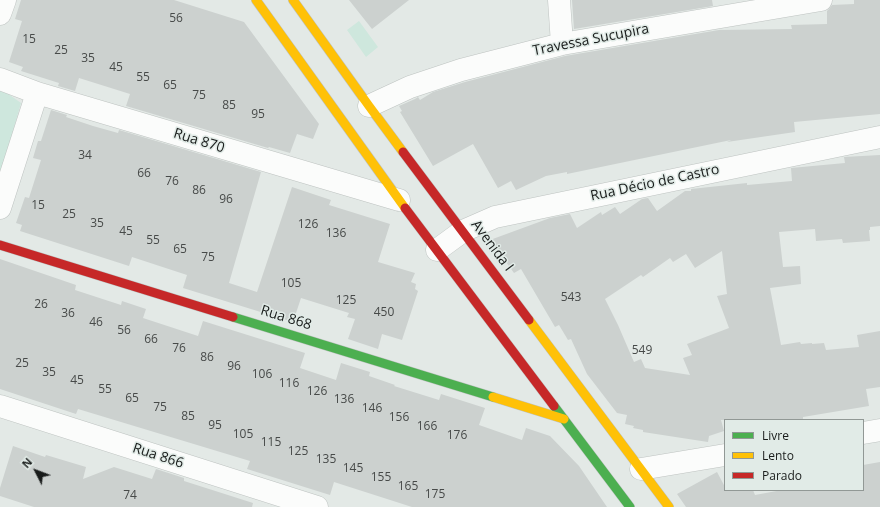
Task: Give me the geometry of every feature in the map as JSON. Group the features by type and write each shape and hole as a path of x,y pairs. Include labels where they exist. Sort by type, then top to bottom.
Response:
{"street":[{"path":"0,14 5,0"},
{"path":"256,0 400,200 630,507"},
{"name":"Avenida I","path":"293,0 369,106 669,507"},
{"path":"559,0 562,44"},
{"name":"Travessa Sucupira","path":"369,106 410,87 461,70 562,44 821,0"},
{"name":"Rua 870","path":"0,78 37,93 400,200"},
{"path":"0,208 37,93"},
{"name":"Rua Décio de Castro","path":"437,250 463,231 495,217 880,137"},
{"name":"Rua 868","path":"0,245 564,418"},
{"name":"Rua 866","path":"0,406 317,507"},
{"path":"864,433 880,430"},
{"path":"641,469 724,455"}],"green space":[{"path":"359,21 378,47 366,57 347,30"},
{"path":"0,88 21,103 0,177"}],"building":[{"path":"21,0 174,0 244,22 319,124 313,139 297,134 290,153 268,148 126,106 130,94 79,78 75,91 58,86 59,83 21,71 23,67 9,62 22,21 15,19"},
{"path":"349,0 409,0 372,29"},
{"path":"572,0 712,0 713,6 574,29"},
{"path":"854,0 880,0 880,114 794,122 795,132 727,142 731,140 567,174 567,172 546,176 516,190 511,181 498,188 473,144 433,166 400,112 402,111 399,106 418,97 420,100 433,92 465,82 565,56 719,30 792,29 791,25 827,24 827,11 832,5 854,4"},
{"path":"51,110 67,115 66,117 93,126 118,133 119,130 261,172 229,283 257,292 292,187 331,200 329,205 390,224 378,262 415,273 411,282 416,284 415,289 418,291 402,340 382,334 378,349 348,339 355,319 347,317 349,313 301,298 293,322 183,288 187,275 132,257 129,266 20,231 22,225 16,223 25,197 29,198 41,160 33,158 38,141 41,141"},
{"path":"880,155 880,226 870,227 870,241 843,243 842,239 816,241 815,229 779,232 783,267 800,266 801,284 770,288 781,345 800,342 801,344 824,343 826,350 859,347 857,335 880,331 880,387 866,389 869,406 803,417 803,419 724,419 721,420 724,431 709,436 708,442 643,432 643,430 633,428 634,426 625,424 627,415 617,413 587,374 571,339 568,340 559,325 555,327 521,269 514,273 490,240 550,218 570,214 577,228 601,212 602,215 615,207 620,214 642,199 648,198 657,211 685,191 691,191 691,189 747,183 747,185 792,181 791,168 845,163 844,157","holes":["722,251 727,294 717,296 729,328 687,344 692,355 683,358 690,375 645,368 641,359 634,362 605,299 641,275 643,277 670,258 673,262 686,254 695,268"]},
{"path":"0,259 76,285 75,290 121,305 122,301 146,309 143,318 198,336 203,321 305,353 300,368 336,380 341,363 370,372 369,376 395,385 394,386 439,400 441,394 485,408 479,425 522,440 526,428 550,436 579,466 607,507 412,507 334,482 330,495 247,469 250,461 78,409 76,414 0,389"},
{"path":"13,446 45,457 46,455 86,467 83,479 114,467 152,479 156,469 184,478 184,481 253,503 252,507 34,507 0,496 0,488"},
{"path":"880,462 880,507 686,507 677,494 717,472 724,485 724,491 753,491 755,495 777,491 864,491 864,465"}],"traffic: fast":[{"path":"233,317 493,397"},
{"path":"554,406 630,507"}],"traffic: slow":[{"path":"256,0 405,208"},
{"path":"293,0 403,152"},
{"path":"529,320 669,507"},
{"path":"493,397 564,419"}],"traffic: jam":[{"path":"403,152 529,320"},
{"path":"405,208 554,406"},
{"path":"0,245 233,317"}]}
